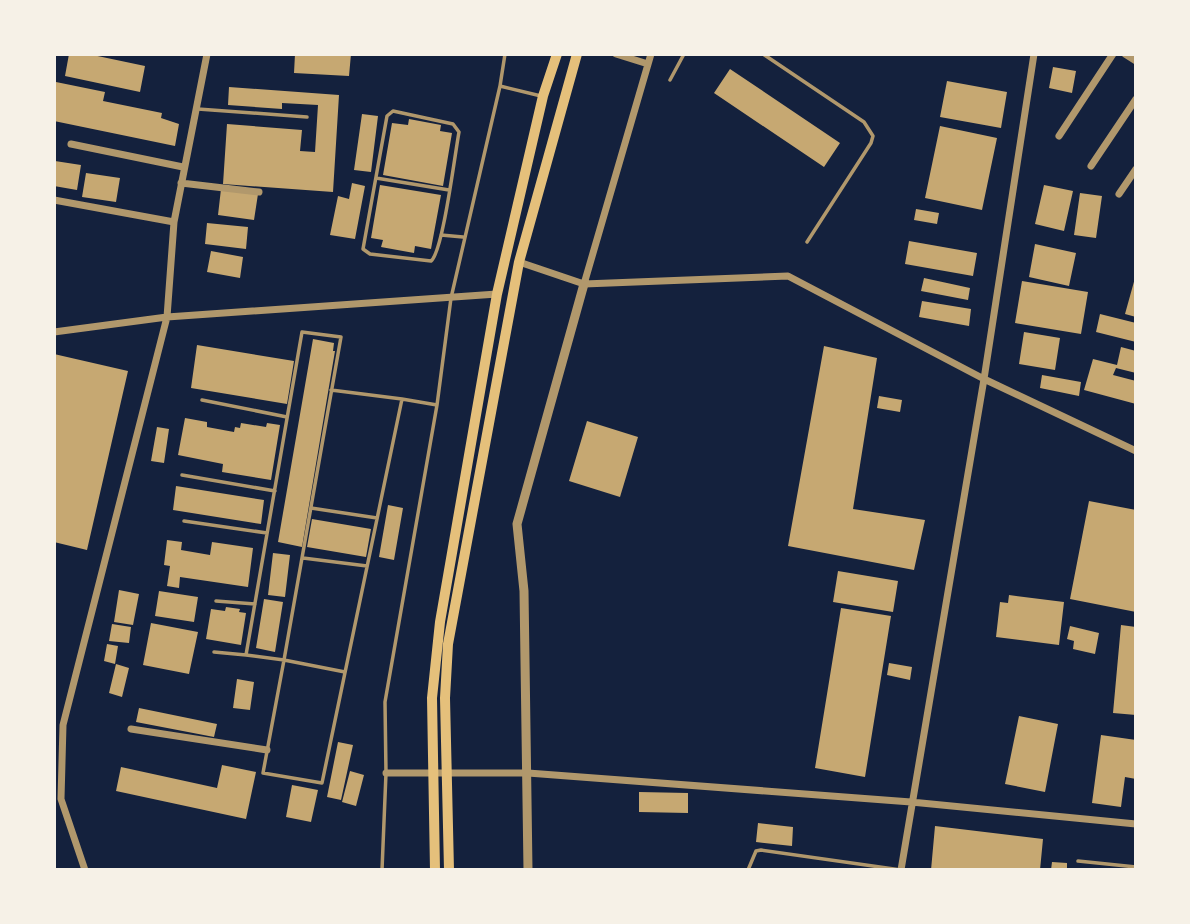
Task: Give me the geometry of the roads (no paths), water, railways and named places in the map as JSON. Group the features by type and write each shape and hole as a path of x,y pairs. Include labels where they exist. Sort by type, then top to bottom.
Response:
{"main road":[{"path":"435,870 432,698 435,657 497,294 543,96 557,54"},
{"path":"449,870 445,698 449,644 519,262 577,54"}],"street":[{"path":"85,870 61,799 63,725 167,317 174,222 207,54"},
{"path":"616,54 648,64"},
{"path":"528,870 524,591 517,524 651,54"},
{"path":"901,870 984,379 1034,54"},
{"path":"1059,136 1113,54"},
{"path":"1125,54 1136,61"},
{"path":"1091,166 1136,99"},
{"path":"71,144 183,167"},
{"path":"1119,194 1136,169"},
{"path":"181,183 259,192"},
{"path":"54,200 174,222"},
{"path":"519,262 584,284 788,276 984,379 1136,452"},
{"path":"54,332 167,317 497,294"},
{"path":"131,729 267,750"},
{"path":"386,773 528,773 911,802 1136,824"}],"lane":[{"path":"382,870 386,773 385,702 437,405 451,298 505,54"},
{"path":"670,79 684,54"},
{"path":"763,54 864,122 873,136 807,242"},
{"path":"500,86 543,96"},
{"path":"198,109 307,117"},
{"path":"393,111 453,124 456,127 459,132 449,190 436,256 431,261 370,254 365,251 363,248 387,116 393,111"},
{"path":"376,178 449,190"},
{"path":"441,235 464,237"},
{"path":"246,655 302,332 341,337 263,773 322,783 401,399"},
{"path":"331,390 437,405"},
{"path":"202,400 287,417"},
{"path":"182,475 275,491"},
{"path":"311,508 377,518"},
{"path":"184,521 267,533"},
{"path":"302,558 367,566"},
{"path":"216,601 255,604"},
{"path":"214,652 285,660 345,672"},
{"path":"748,870 756,851 761,850 901,870"},
{"path":"1078,861 1136,867"}]}
